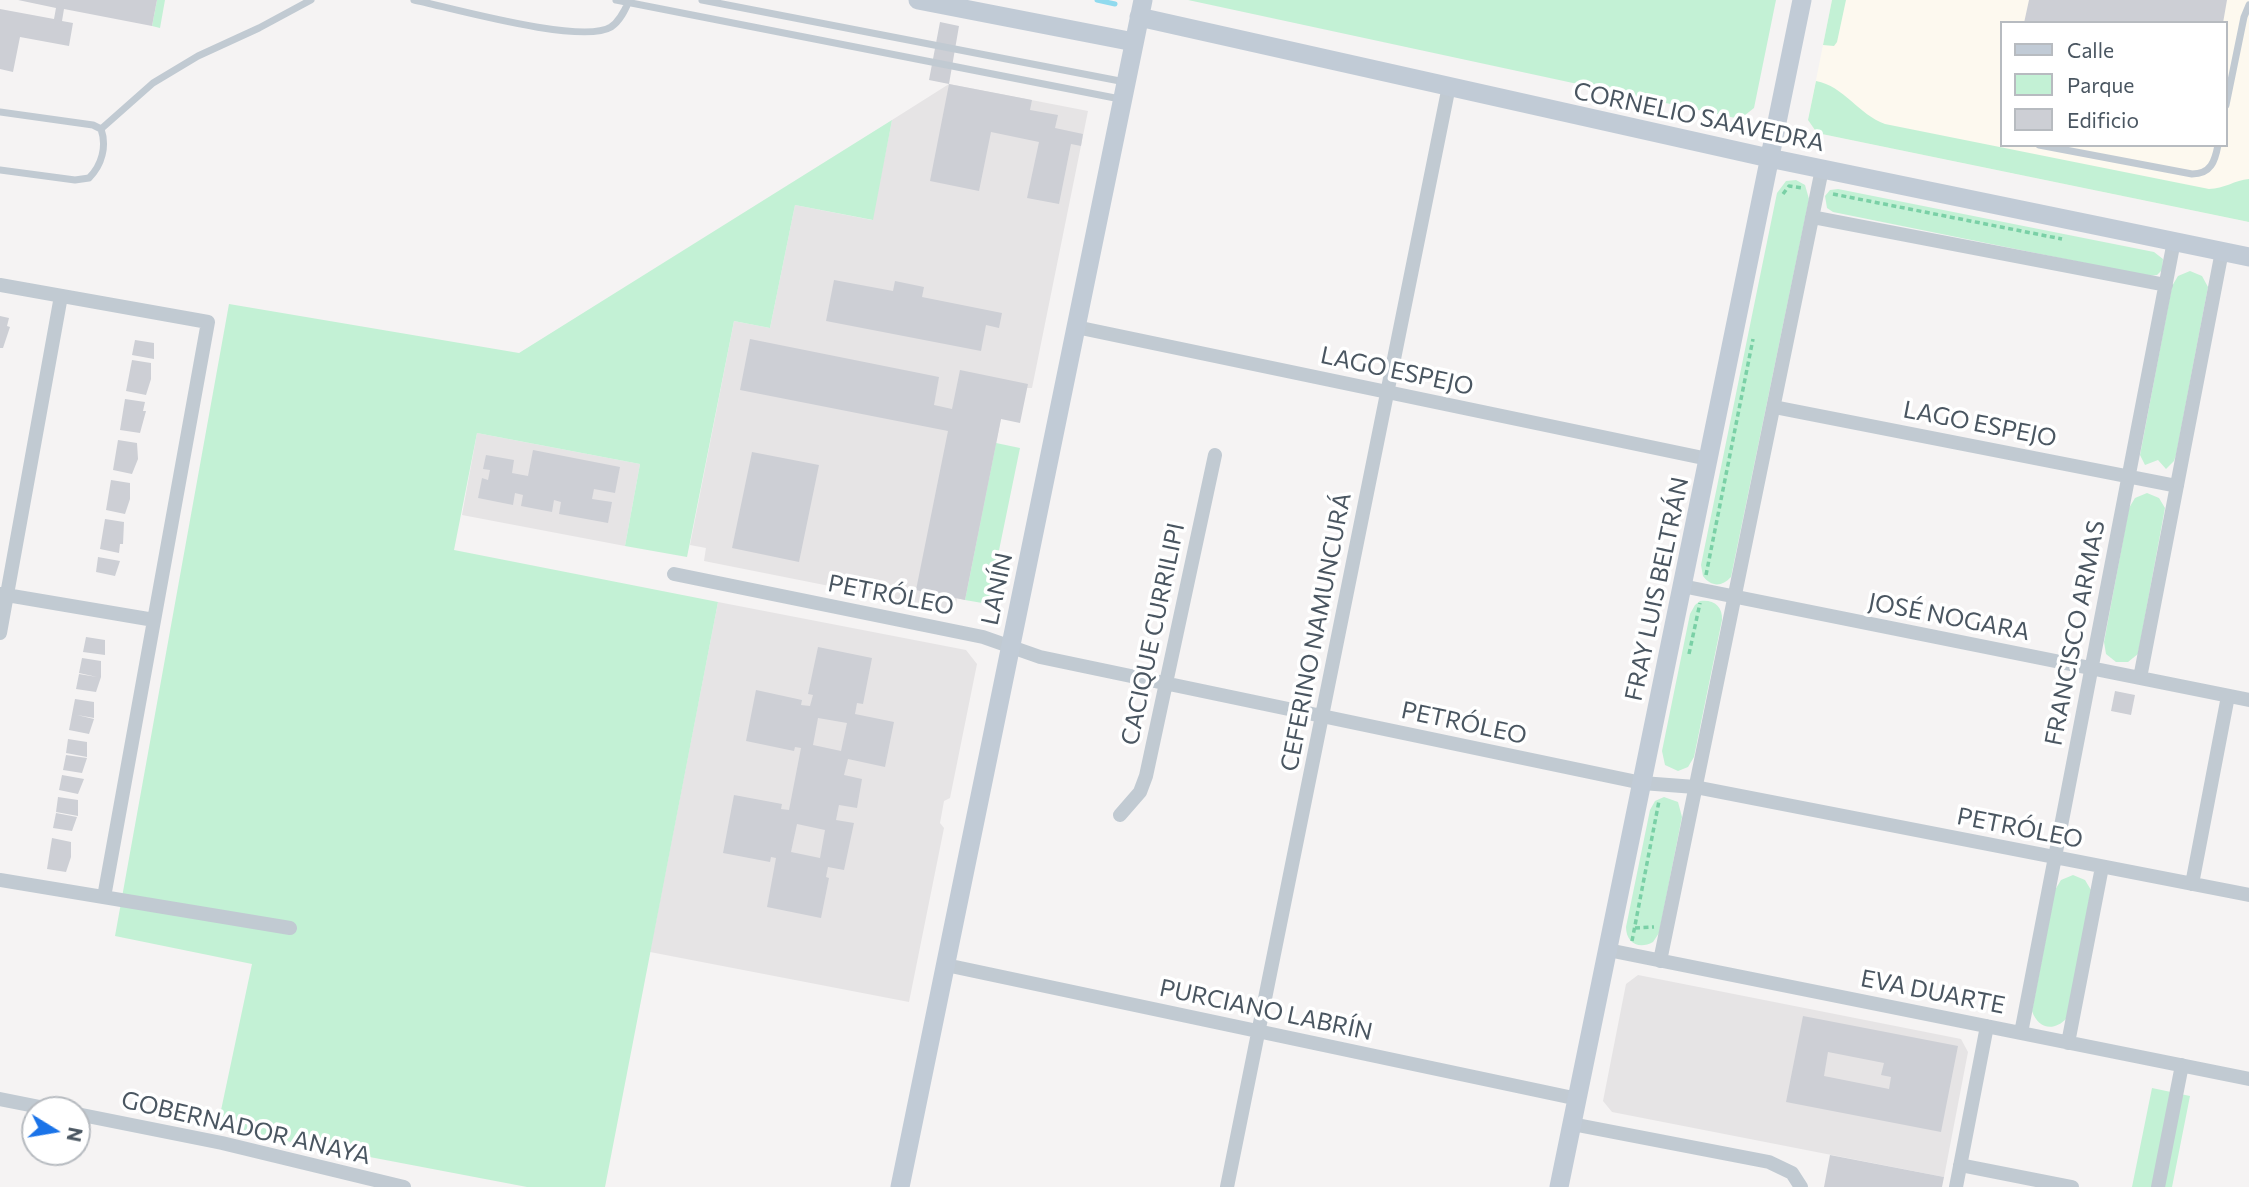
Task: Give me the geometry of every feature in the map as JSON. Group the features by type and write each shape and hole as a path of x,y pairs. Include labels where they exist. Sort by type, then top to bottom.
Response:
{"main road":[{"path":"918,0 1134,42"},
{"name":"FRAY LUIS BELTRÁN","path":"1559,1187 1802,0"},
{"name":"LANÍN","path":"900,1187 1141,8"},
{"name":"CORNELIO SAAVEDRA","path":"1141,8 1449,86 1769,158 2249,257"}],"street":[{"name":"CEFERINO NAMUNCURÁ","path":"1227,1187 1449,86"},
{"path":"1660,961 1822,169"},
{"path":"1812,217 2166,285"},
{"name":"FRANCISCO ARMAS","path":"2021,1033 2174,241"},
{"path":"2140,678 2222,251"},
{"path":"0,285 208,322 104,898"},
{"path":"0,633 4,595 61,296"},
{"name":"LAGO ESPEJO","path":"1076,327 1708,459"},
{"name":"LAGO ESPEJO","path":"1774,407 2177,486"},
{"name":"CACIQUE CURRILIPI","path":"1120,815 1144,784 1215,455"},
{"name":"PETRÓLEO","path":"674,574 983,636 1040,657 1642,783 1695,788 2249,895"},
{"name":"JOSÉ NOGARA","path":"1682,586 2249,700"},
{"path":"4,595 154,620"},
{"path":"2192,884 2228,696"},
{"path":"2068,1042 2102,867"},
{"path":"0,880 290,928"},
{"name":"EVA DUARTE","path":"1608,950 2249,1079"},
{"name":"PURCIANO LABRÍN","path":"946,965 1578,1098"},
{"path":"1956,1187 1987,1026"},
{"path":"2158,1187 2182,1065"},
{"path":"0,1099 21,1103"},
{"name":"GOBERNADOR ANAYA","path":"91,1117 222,1143 404,1187"},
{"path":"1572,1124 1769,1162 1792,1173 1801,1187"},
{"path":"1960,1165 2072,1187"}],"lane":[{"path":"101,129 153,83 198,55 259,28 311,0"},
{"path":"414,0 577,33 610,28 620,19 629,1"},
{"path":"616,0 1124,91"},
{"path":"702,0 1124,91"},
{"path":"2228,95 2244,17 2249,5"},
{"path":"0,112 93,125 101,129 104,137 97,170 89,178 75,180 0,170"},
{"path":"2050,147 2200,174 2211,167 2217,147"}],"path":[{"path":"1782,196 1789,186 1808,189"},
{"path":"1827,193 2069,240"},
{"path":"1705,579 1755,333"},
{"path":"1632,942 1659,799"},
{"path":"1635,928 1660,928"}],"shaded area":[{"path":"1832,0 2249,0 2249,222 1817,133 1808,120"},
{"path":"949,84 1088,111 1032,388 1027,388 1001,419 965,600 957,598 955,611 704,561 706,548 690,545 734,321 770,328 795,205 872,220 892,120"},
{"path":"477,433 640,464 625,546 462,515"},
{"path":"718,602 966,650 977,664 950,798 944,801 940,823 944,828 909,1002 650,952"},
{"path":"1638,975 1961,1039 1968,1052 1944,1177 1612,1112 1603,1101 1626,984"}],"green space":[{"path":"157,0 165,0 160,28 152,26"},
{"path":"1188,0 1776,0 1754,108 1740,119"},
{"path":"1832,0 1846,0 1834,46 1823,45"},
{"path":"1816,81 1835,89 1867,114 1885,124 2209,189 2249,179 2249,222 1817,133 1808,120"},
{"path":"892,120 873,220 795,205 770,328 734,321 687,557 625,546 640,464 477,433 454,550 718,602 605,1187 527,1187 228,1130 220,1115 252,964 115,936 229,304 519,353"},
{"path":"1796,180 1805,185 1809,199 1731,577 1724,583 1713,584 1703,576 1701,565 1777,193 1786,181"},
{"path":"1838,189 2154,252 2163,259 2162,270 2157,275 2149,276 1833,212 1827,208 1825,196 1830,190"},
{"path":"2190,271 2202,276 2208,287 2176,455 2166,469 2158,460 2145,465 2140,455 2172,286 2178,276"},
{"path":"996,443 1020,448 988,604 965,600"},
{"path":"2147,493 2159,498 2165,508 2138,654 2128,662 2116,662 2106,654 2104,642 2129,508 2135,498"},
{"path":"1700,601 1716,604 1721,611 1722,620 1694,757 1688,767 1678,771 1665,765 1662,751 1690,614"},
{"path":"1664,797 1678,802 1682,817 1659,933 1653,942 1638,945 1628,937 1626,927 1650,810 1655,801"},
{"path":"2073,875 2085,880 2091,890 2067,1018 2052,1027 2038,1022 2032,1011 2055,890 2061,880"},
{"path":"2152,1088 2190,1096 2172,1187 2132,1187"}],"building":[{"path":"18,0 157,0 152,26 64,9 62,21 73,23 69,46 20,37 13,72 0,69 0,9 54,19 56,8"},
{"path":"2029,0 2227,0 2223,21 2024,21"},
{"path":"940,22 959,26 949,84 929,80"},
{"path":"949,84 1032,100 1030,110 1058,115 1055,128 1083,134 1081,146 1071,144 1059,204 1027,198 1039,142 991,132 979,191 930,181"},
{"path":"834,280 893,291 895,281 924,287 922,297 1002,313 999,328 986,325 981,351 826,321"},
{"path":"0,316 9,318 7,326 10,327 3,348 0,348"},
{"path":"750,339 939,377 934,405 952,409 960,370 1028,384 1020,423 1001,419 965,600 916,590 948,431 740,390"},
{"path":"135,340 154,343 154,359 132,355"},
{"path":"132,360 151,363 151,379 146,395 126,391"},
{"path":"125,399 145,402 143,411 146,411 140,433 120,430"},
{"path":"118,440 137,443 138,459 132,474 113,470"},
{"path":"533,450 620,467 615,493 594,489 592,499 612,502 608,523 559,514 561,502 554,500 552,512 521,506 523,495 515,493 513,505 478,498 482,478 488,480 490,470 483,469 486,455 514,460 512,473 528,476"},
{"path":"752,452 819,465 799,562 732,548"},
{"path":"111,480 130,483 130,499 125,514 106,510"},
{"path":"105,519 124,522 123,544 120,544 119,553 100,549"},
{"path":"98,557 120,561 115,576 96,572"},
{"path":"86,637 105,640 105,655 83,652"},
{"path":"818,647 872,658 863,704 857,703 855,714 894,722 885,767 848,759 844,775 862,779 857,808 839,805 836,820 854,823 844,870 828,867 826,877 829,878 821,918 767,907 776,858 771,857 770,862 723,853 734,795 782,804 781,809 789,810 801,748 795,747 794,751 746,741 756,690 802,700 801,705 810,706 813,695 808,694","holes":["818,718 847,723 841,751 813,745","797,824 825,830 820,858 791,852"]},
{"path":"82,658 101,661 101,677 96,692 76,689 79,674 97,677 79,673"},
{"path":"2115,691 2135,695 2131,715 2111,711"},
{"path":"75,699 94,702 94,718 77,715 94,719 89,734 69,730"},
{"path":"68,739 87,742 87,757 66,753"},
{"path":"66,755 87,758 82,773 63,770"},
{"path":"62,775 84,779 78,794 59,790"},
{"path":"58,797 78,800 78,816 56,812"},
{"path":"56,813 77,817 72,831 53,828"},
{"path":"52,838 71,842 71,857 66,872 47,869"},
{"path":"1803,1016 1958,1046 1941,1132 1786,1102","holes":["1828,1052 1884,1063 1881,1075 1891,1077 1889,1089 1824,1076"]},
{"path":"1830,1155 1944,1177 1942,1187 1824,1187"}],"waterway":[{"path":"1097,0 1115,4"}]}
